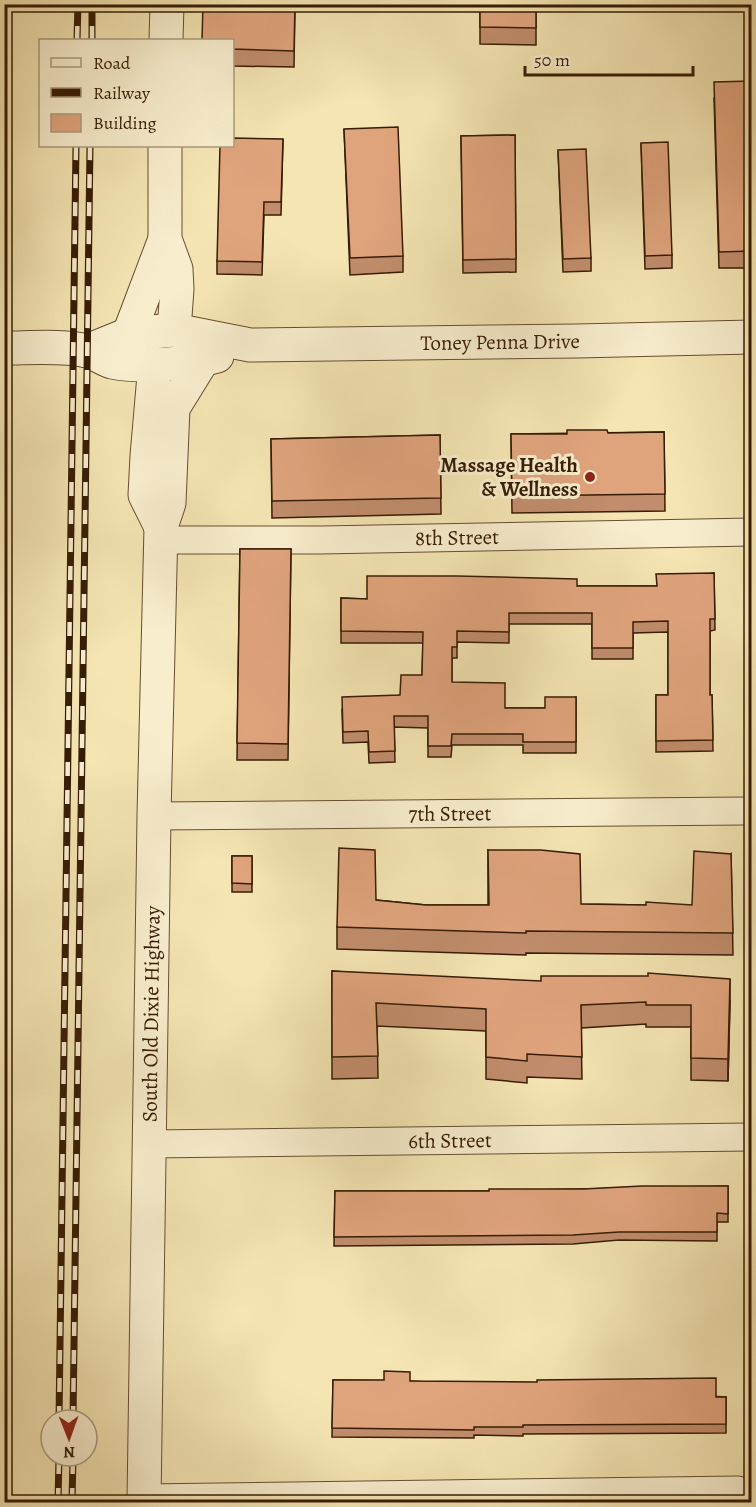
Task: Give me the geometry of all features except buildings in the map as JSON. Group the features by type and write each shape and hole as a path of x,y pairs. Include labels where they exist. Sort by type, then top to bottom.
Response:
{"street":[{"path":"166,39 167,4"},
{"path":"165,147 165,239 176,269 177,289 174,330"},
{"path":"129,334 165,239"},
{"name":"Toney Penna Drive","path":"87,351 129,334 174,330 250,345 752,337"},
{"name":"Toney Penna Drive","path":"4,348 87,351 112,362 155,364 202,361 250,345"},
{"name":"South Old Dixie Highway","path":"145,1500 154,816 161,534 169,503 173,408 202,361"},
{"name":"South Old Dixie Highway","path":"155,364 146,495 161,534"},
{"name":"8th Street","path":"161,534 333,540 752,532"},
{"name":"7th Street","path":"154,816 749,810"},
{"name":"6th Street","path":"150,1144 752,1137"},
{"path":"145,1500 744,1489"}],"railway":[{"path":"77,39 78,4"},
{"path":"92,4 92,39"},
{"path":"59,1408 76,147"},
{"path":"73,1408 90,147"},
{"path":"58,1502 59,1468"},
{"path":"72,1502 73,1468"}],"place":[{"name":"Massage Health & Wellness","path":"590,477"}]}
